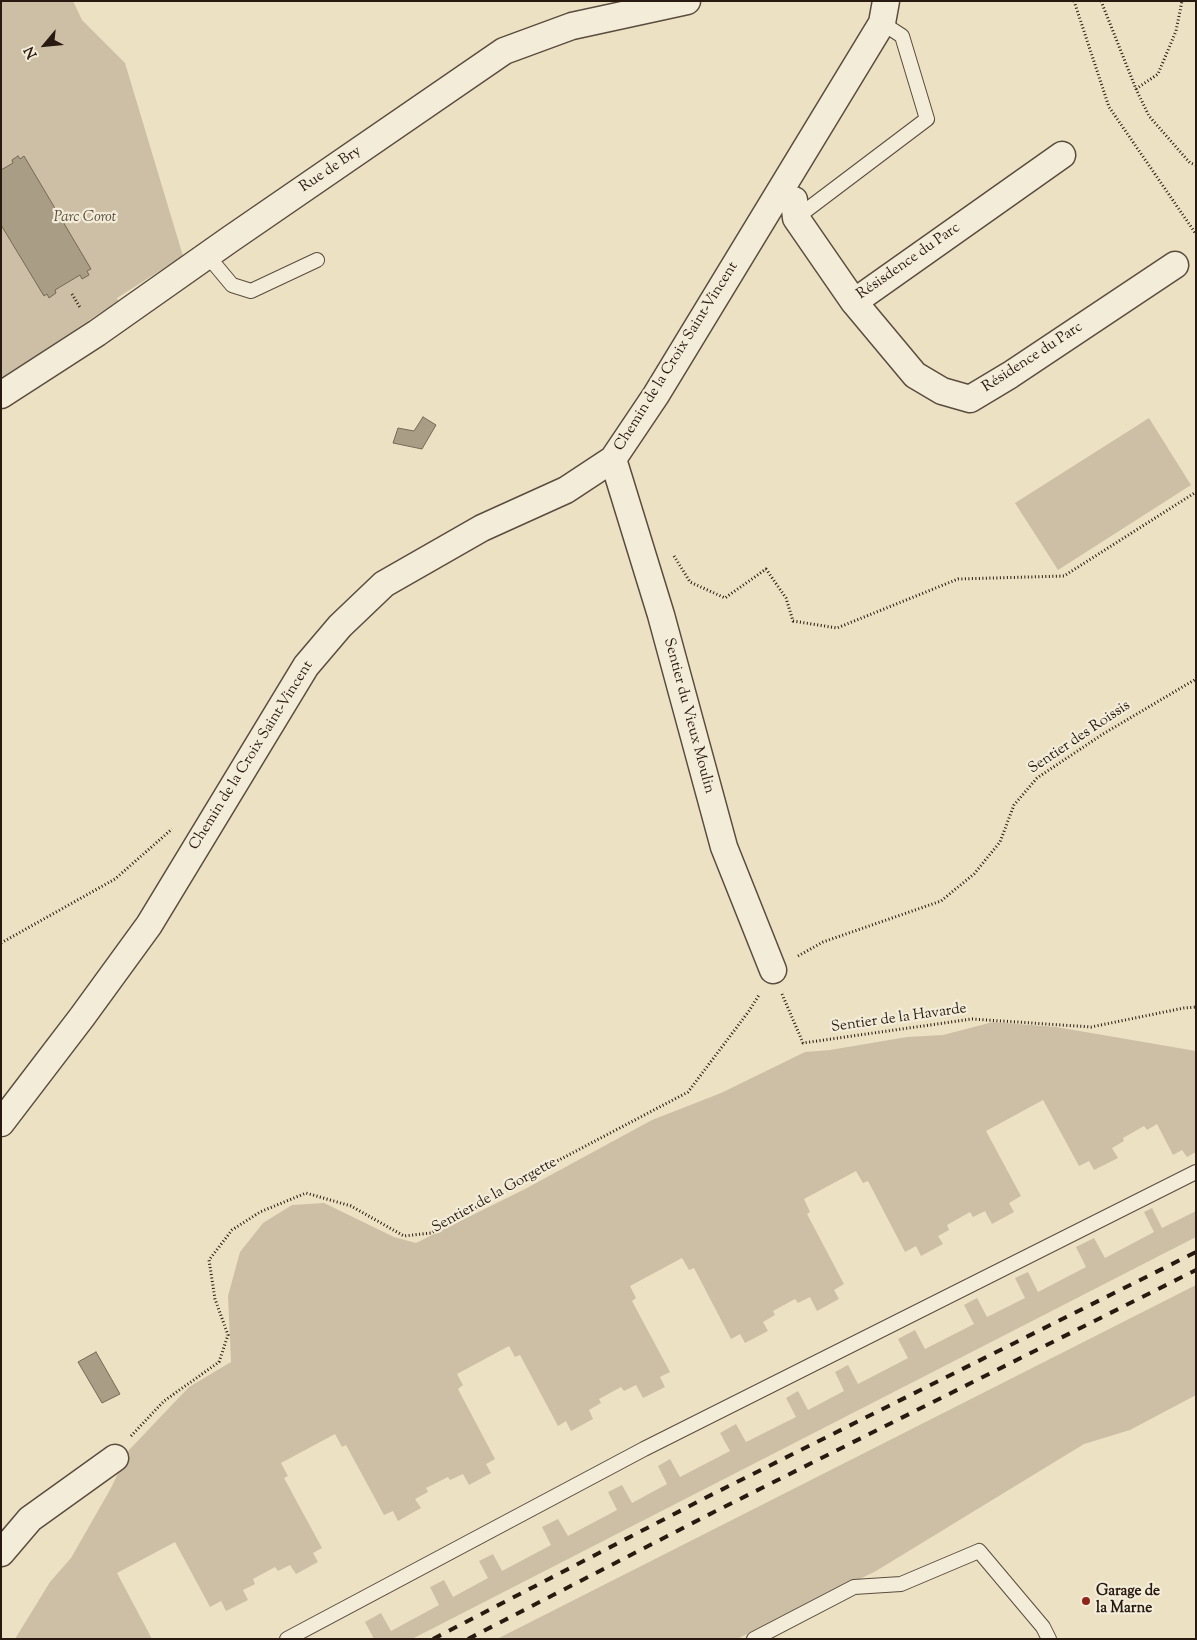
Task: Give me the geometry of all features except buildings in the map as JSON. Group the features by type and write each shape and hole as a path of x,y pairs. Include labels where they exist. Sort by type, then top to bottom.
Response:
{"street":[{"name":"Rue de Bry","path":"1,396 97,333 504,51 572,26 688,1"},
{"name":"Chemin de la Croix Saint-Vincent","path":"1,1123 149,925 306,666 340,626 384,584 482,528 566,490 612,459 791,202 884,12"},
{"name":"Résisdence du Parc","path":"791,202 854,302 1062,155"},
{"name":"Résidence du Parc","path":"854,302 915,375 942,391 970,399 1010,375 1175,265"},
{"name":"Sentier du Vieux Moulin","path":"612,459 660,614 724,847 773,970"},
{"path":"1,1553 30,1519 115,1458"}],"lane":[{"path":"791,202 927,119 902,36 884,12"},
{"path":"207,255 232,285 251,291 317,260"},
{"path":"287,1639 644,1449 1196,1172"},
{"path":"754,1639 854,1587 901,1584 979,1551 1044,1627 1049,1639"}],"path":[{"path":"1074,1 1109,107 1196,234"},
{"path":"1101,1 1136,89 1149,116 1190,163 1196,165"},
{"path":"1136,89 1158,74 1176,31 1182,1"},
{"path":"72,294 85,316"},
{"path":"670,549 690,582 726,598 766,568 786,598 792,621 837,628 958,579 1064,576 1196,492"},
{"name":"Sentier des Roissis","path":"773,970 823,942 941,901 974,874 1000,842 1014,805 1037,778 1103,734 1196,678"},
{"path":"1,943 115,880 178,824 200,840"},
{"name":"Sentier de la Havarde","path":"773,970 803,1043 972,1019 1091,1028 1196,1007"},
{"name":"Sentier de la Gorgette","path":"115,1458 135,1432 164,1401 219,1362 228,1335 215,1298 209,1260 232,1230 260,1212 306,1193 351,1206 404,1236 431,1233 559,1160 688,1092 749,1011 773,970"}],"green space":[{"name":"Parc Corot","path":"1,1 73,1 82,20 125,63 183,256 117,298 118,301 1,379"},
{"path":"1149,418 1191,485 1058,570 1015,503"},
{"path":"993,1022 1056,1027 1196,1051 1196,1152 1187,1157 1182,1150 1173,1155 1157,1124 1147,1130 1144,1126 1123,1138 1124,1141 1112,1148 1118,1158 1094,1170 1089,1161 1079,1166 1043,1100 986,1131 1021,1196 1009,1203 1014,1212 992,1224 985,1211 973,1217 970,1212 947,1225 949,1230 938,1236 943,1244 921,1256 916,1246 905,1252 868,1181 863,1183 856,1171 804,1199 810,1212 807,1214 844,1284 834,1290 839,1299 817,1311 810,1297 798,1303 795,1299 773,1311 775,1315 763,1322 768,1331 745,1343 740,1334 731,1339 694,1268 689,1270 682,1258 630,1286 636,1298 632,1301 670,1372 660,1377 665,1387 643,1398 636,1385 624,1391 621,1387 599,1399 601,1403 589,1410 593,1419 571,1431 566,1421 558,1426 520,1355 515,1357 509,1346 457,1374 463,1385 458,1389 495,1459 486,1464 491,1473 469,1485 463,1474 450,1480 448,1477 426,1488 428,1492 415,1499 421,1508 398,1521 393,1511 384,1515 346,1445 342,1447 335,1434 281,1463 288,1476 284,1478 322,1548 313,1553 318,1562 296,1574 290,1565 278,1571 275,1567 253,1579 255,1584 243,1590 248,1600 226,1611 221,1601 210,1607 175,1542 117,1573 152,1639 15,1639 50,1582 71,1558 111,1488 129,1450 189,1387 231,1362 228,1296 240,1252 263,1223 292,1205 324,1203 394,1237 416,1243 525,1189 652,1120 721,1093 805,1052 830,1050 907,1037 943,1035"},
{"path":"1152,1208 1162,1228 1196,1211 1196,1237 412,1639 374,1639 365,1622 381,1613 391,1631 439,1605 430,1587 444,1580 453,1597 488,1578 479,1561 493,1554 502,1571 551,1545 542,1527 558,1519 568,1536 617,1510 608,1492 622,1485 632,1503 667,1484 658,1466 670,1459 680,1477 730,1451 720,1433 736,1424 746,1442 796,1417 786,1398 798,1391 808,1410 844,1391 835,1372 848,1365 858,1384 908,1358 898,1339 915,1330 925,1349 974,1324 964,1305 977,1298 987,1317 1025,1298 1015,1278 1028,1272 1038,1292 1086,1267 1076,1247 1094,1238 1105,1258 1154,1232 1144,1212"},
{"path":"1196,1285 1196,1395 1130,1430 1084,1444 876,1571 737,1639 497,1639"}],"shaded area":[{"path":"18,156 20,159 24,156 91,269 87,271 89,275 82,279 80,275 55,290 56,293 49,298 47,294 44,296 1,225 1,170 13,163 12,160"},
{"path":"423,417 436,425 422,449 393,443 398,428 414,431"},
{"path":"96,1352 120,1394 102,1403 78,1362"}],"railway":[{"path":"433,1639 707,1497 1196,1252"},
{"path":"468,1639 714,1512 1196,1270"}],"place":[{"name":"Garage de la Marne","path":"1086,1601"}]}
